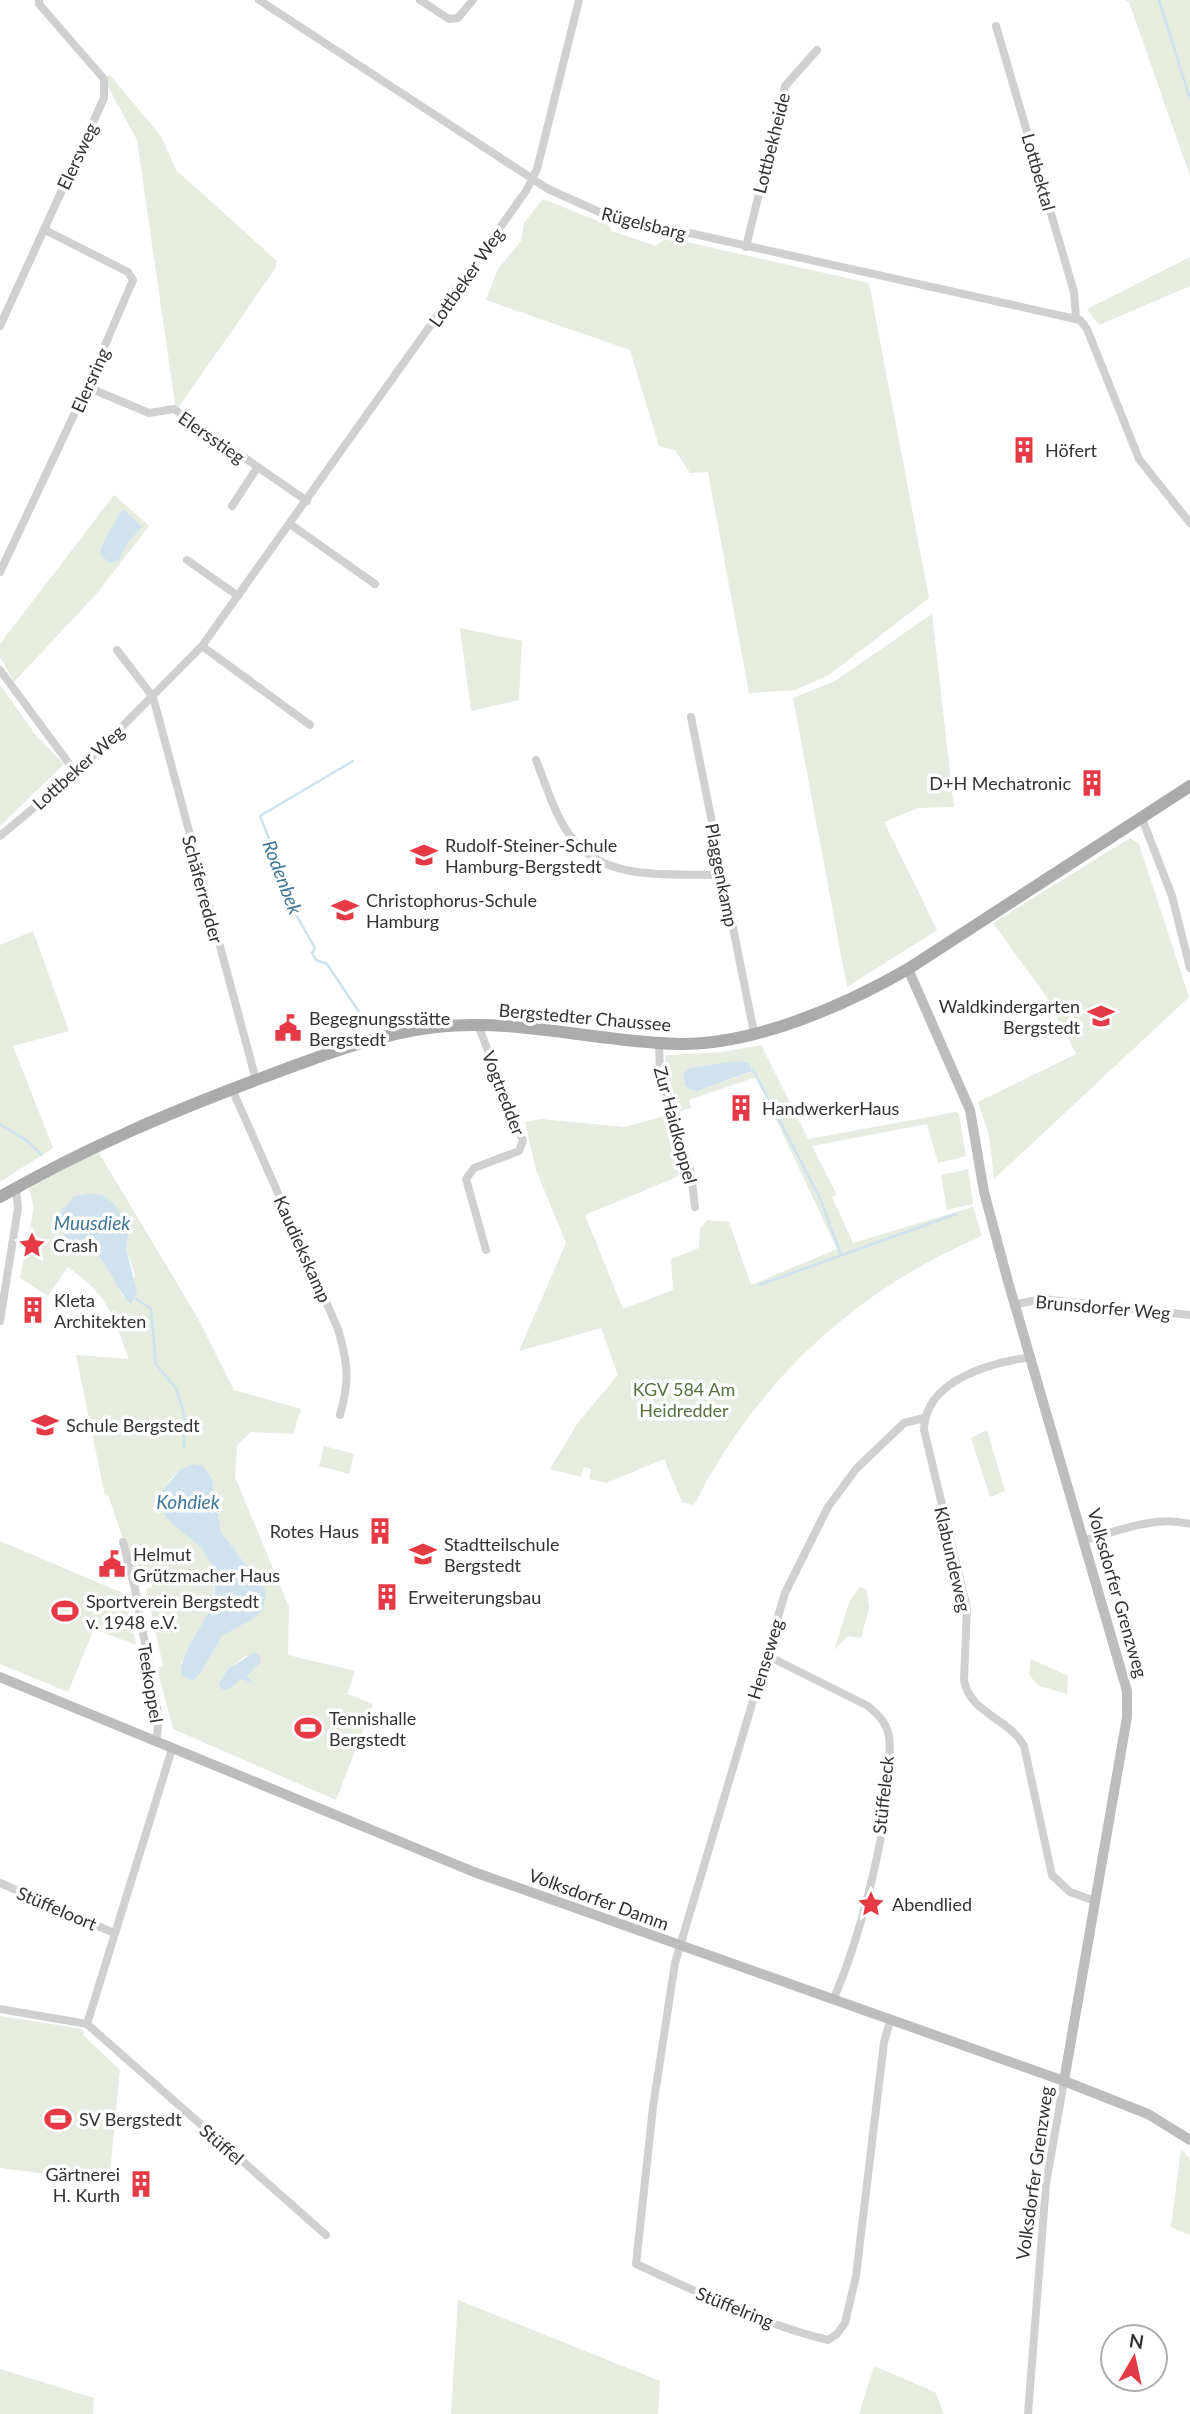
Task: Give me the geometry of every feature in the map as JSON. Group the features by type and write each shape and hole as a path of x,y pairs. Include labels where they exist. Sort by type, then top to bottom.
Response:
{"main road":[{"name":"Bergstedter Chaussee","path":"0,1197 95,1145 232,1089 380,1037 425,1028 478,1025 696,1043 754,1033 818,1013 859,996 908,969 1190,786"},
{"name":"Volksdorfer Grenzweg","path":"908,969 970,1110 984,1192 1127,1691 1127,1717 1064,2081"},
{"name":"Volksdorfer Damm","path":"0,1677 474,1872 1064,2081 1148,2114 1190,2140"}],"street":[{"name":"Elersweg","path":"0,326 45,230 71,165 101,105 104,79 39,4 39,0"},
{"path":"420,0 449,19 458,18 473,0"},
{"name":"Lottbeker Weg","path":"0,836 76,772 202,646 534,180 579,0"},
{"name":"Rügelsbarg","path":"262,1 534,180 613,218 1078,319"},
{"name":"Lottbektal","path":"996,26 1074,292 1078,319 1087,329 1139,458 1190,523"},
{"name":"Lottbekheide","path":"746,247 785,86 817,50"},
{"name":"Elersring","path":"0,572 87,387 133,279 128,272 45,230"},
{"name":"Elersstieg","path":"87,387 149,413 174,409 307,501"},
{"name":"Elersstieg","path":"232,506 257,468"},
{"path":"290,524 375,584"},
{"path":"187,560 237,596"},
{"path":"202,646 310,725"},
{"path":"117,650 153,697"},
{"path":"0,670 76,772"},
{"name":"Schäferredder","path":"153,697 256,1080"},
{"name":"Plaggenkamp","path":"691,717 720,875 754,1033"},
{"path":"536,760 562,821 575,843 589,855 608,866 631,871 720,875"},
{"path":"1140,816 1172,896 1190,968"},
{"name":"Vogtredder","path":"478,1025 523,1141 519,1151 474,1168 466,1179 486,1250"},
{"name":"Zur Haidkoppel","path":"659,1042 660,1073 691,1172 695,1207"},
{"name":"Kaudiekskamp","path":"232,1089 338,1329 347,1364 348,1387 340,1415"},
{"path":"0,1321 18,1208 16,1188"},
{"name":"Brunsdorfer Weg","path":"1016,1304 1043,1298 1190,1315"},
{"path":"924,1418 933,1399 947,1387 991,1366 1031,1357"},
{"name":"Henseweg","path":"679,1946 766,1655 795,1569 828,1507 856,1469 886,1437 910,1420 924,1418"},
{"name":"Klabundeweg","path":"924,1418 923,1430 967,1608 964,1680 967,1691 984,1712 1015,1732 1024,1746 1052,1875 1070,1892 1096,1901"},
{"path":"1085,1540 1128,1526 1180,1521 1190,1524"},
{"name":"Teekoppel","path":"122,1542 135,1589 159,1719 156,1742"},
{"name":"Stüffeleck","path":"766,1655 868,1706 885,1724 889,1735 884,1814 876,1859 849,1958 834,2000"},
{"path":"0,2009 87,2024 172,1749"},
{"name":"Stüffeloort","path":"0,1883 114,1933"},
{"name":"Stüffelring","path":"679,1946 653,2107 636,2264 725,2304 828,2340 837,2334 845,2323 856,2276 884,2042 890,2021"},
{"name":"Stüffel","path":"87,2024 326,2235"},
{"name":"Volksdorfer Grenzweg","path":"1028,2414 1045,2193 1064,2081"}],"green space":[{"path":"1125,0 1190,0 1190,176 1129,2"},
{"path":"110,75 161,136 176,170 277,261 275,269 176,411 137,140 104,79"},
{"path":"543,199 608,225 612,231 656,246 663,240 673,239 869,283 929,598 829,675 795,690 749,693 708,472 690,473 675,450 659,446 630,350 486,300 498,269 521,241 524,223"},
{"path":"1190,257 1190,286 1099,325 1087,309"},
{"path":"114,495 149,526 97,593 14,682 0,657 0,644"},
{"path":"932,614 954,807 918,808 884,822 937,930 847,987 793,698 835,681"},
{"path":"460,628 522,641 519,700 471,711"},
{"path":"0,685 35,734 64,764 0,826"},
{"path":"1130,838 1139,844 1189,997 994,1179 989,1135 978,1102 1076,1054 1046,996 993,923"},
{"path":"33,931 69,1031 13,1046 53,1148 0,1182 0,945"},
{"name":"KGV 584 Am Heidredder","path":"761,1045 808,1139 956,1112 959,1115 966,1156 938,1163 927,1124 812,1146 837,1195 832,1197 853,1243 973,1207 982,1236 936,1258 892,1284 851,1312 814,1345 779,1380 747,1419 719,1460 694,1505 682,1502 664,1459 606,1483 589,1479 591,1469 584,1467 581,1477 550,1469 577,1424 618,1375 601,1328 519,1351 566,1243 536,1170 525,1122 541,1119 624,1127 665,1116 684,1174 585,1215 623,1309 673,1290 671,1259 699,1248 700,1229 707,1220 729,1222 751,1285 837,1249 756,1077 689,1100 691,1108 678,1112 665,1062 666,1055 722,1052","holes":["750,1072 697,1091 690,1090 684,1080"]},
{"path":"96,1148 196,1315 234,1390 301,1409 293,1434 251,1432 237,1445 235,1477 289,1607 288,1655 355,1671 347,1694 373,1704 336,1800 173,1729 157,1668 163,1666 146,1589 152,1587 148,1571 135,1573 108,1495 105,1496 76,1355 129,1359 113,1318 101,1297 68,1267 48,1296 20,1278 34,1208 28,1184","holes":["129,1230 126,1248 135,1276 123,1297 110,1269 95,1253","192,1464 212,1479 221,1532 266,1591 253,1619 222,1636 200,1674 181,1664 210,1608 215,1577 212,1562 204,1548 160,1509 169,1482","247,1655 247,1676 253,1683 241,1679 219,1683 228,1669"]},
{"path":"968,1169 973,1204 947,1210 941,1175"},
{"path":"987,1430 1005,1491 990,1497 971,1438"},
{"path":"324,1446 354,1454 349,1474 319,1466"},
{"name":"Sportverein Bergstedt v. 1948 e.V.","path":"0,1541 125,1594 136,1645 94,1629 68,1692 0,1664"},
{"path":"860,1587 867,1590 869,1608 861,1638 849,1636 834,1650 850,1600"},
{"path":"1031,1659 1068,1676 1067,1694 1037,1685 1029,1674"},
{"name":"SV Bergstedt","path":"0,2016 83,2029 83,2035 120,2070 109,2182 0,2168"},
{"path":"1181,2149 1190,2159 1190,2235 1171,2227"},
{"path":"458,2300 660,2381 658,2414 451,2414"},
{"path":"874,2366 935,2392 944,2414 859,2414"},
{"path":"0,2369 94,2398 93,2414 0,2414"}],"water":[{"path":"123,509 142,527 128,542 118,561 109,563 100,553 107,535"},
{"path":"737,1061 749,1063 752,1071 697,1091 690,1090 685,1085 684,1073 689,1068"},
{"name":"Muusdiek","path":"89,1193 104,1196 115,1205 129,1230 126,1248 137,1292 131,1304 97,1255 67,1238 60,1226 59,1215 73,1197"},
{"name":"Kohdiek","path":"192,1464 203,1466 212,1479 221,1532 266,1591 263,1610 253,1619 222,1636 200,1674 191,1681 181,1674 183,1663 213,1600 213,1571 208,1557 170,1521 157,1497 180,1470"},
{"path":"255,1652 261,1657 260,1663 247,1676 254,1684 241,1679 229,1689 222,1690 219,1683 228,1669"}],"waterway":[{"path":"1159,0 1190,99"},
{"name":"Rodenbek","path":"353,761 260,816 276,856 275,866 294,911 315,948 312,953 316,960 327,964 367,1024"},
{"path":"753,1070 820,1198 841,1255"},
{"path":"0,1124 26,1140 42,1155"},
{"path":"759,1285 956,1214"},
{"path":"135,1298 151,1309 156,1365 176,1388 184,1414 184,1448"}],"place":[{"name":"Höfert","path":"1024,450"},
{"name":"D+H Mechatronic","path":"1092,783"},
{"name":"Rudolf-Steiner-Schule Hamburg-Bergstedt","path":"424,855"},
{"name":"Christophorus-Schule Hamburg","path":"345,910"},
{"name":"Waldkindergarten Bergstedt","path":"1101,1016"},
{"name":"Begegnungsstätte Bergstedt","path":"288,1028"},
{"name":"HandwerkerHaus","path":"741,1108"},
{"name":"Crash","path":"32,1245"},
{"name":"Kleta Architekten","path":"33,1310"},
{"name":"Schule Bergstedt","path":"45,1425"},
{"name":"Rotes Haus","path":"380,1531"},
{"name":"Stadtteilschule Bergstedt","path":"423,1554"},
{"name":"Helmut Grützmacher Haus","path":"112,1564"},
{"name":"Erweiterungsbau","path":"387,1597"},
{"name":"Sportverein Bergstedt v. 1948 e.V.","path":"65,1611"},
{"name":"Tennishalle Bergstedt","path":"308,1728"},
{"name":"Abendlied","path":"871,1904"},
{"name":"SV Bergstedt","path":"58,2119"},
{"name":"Gärtnerei H. Kurth","path":"141,2184"}]}
